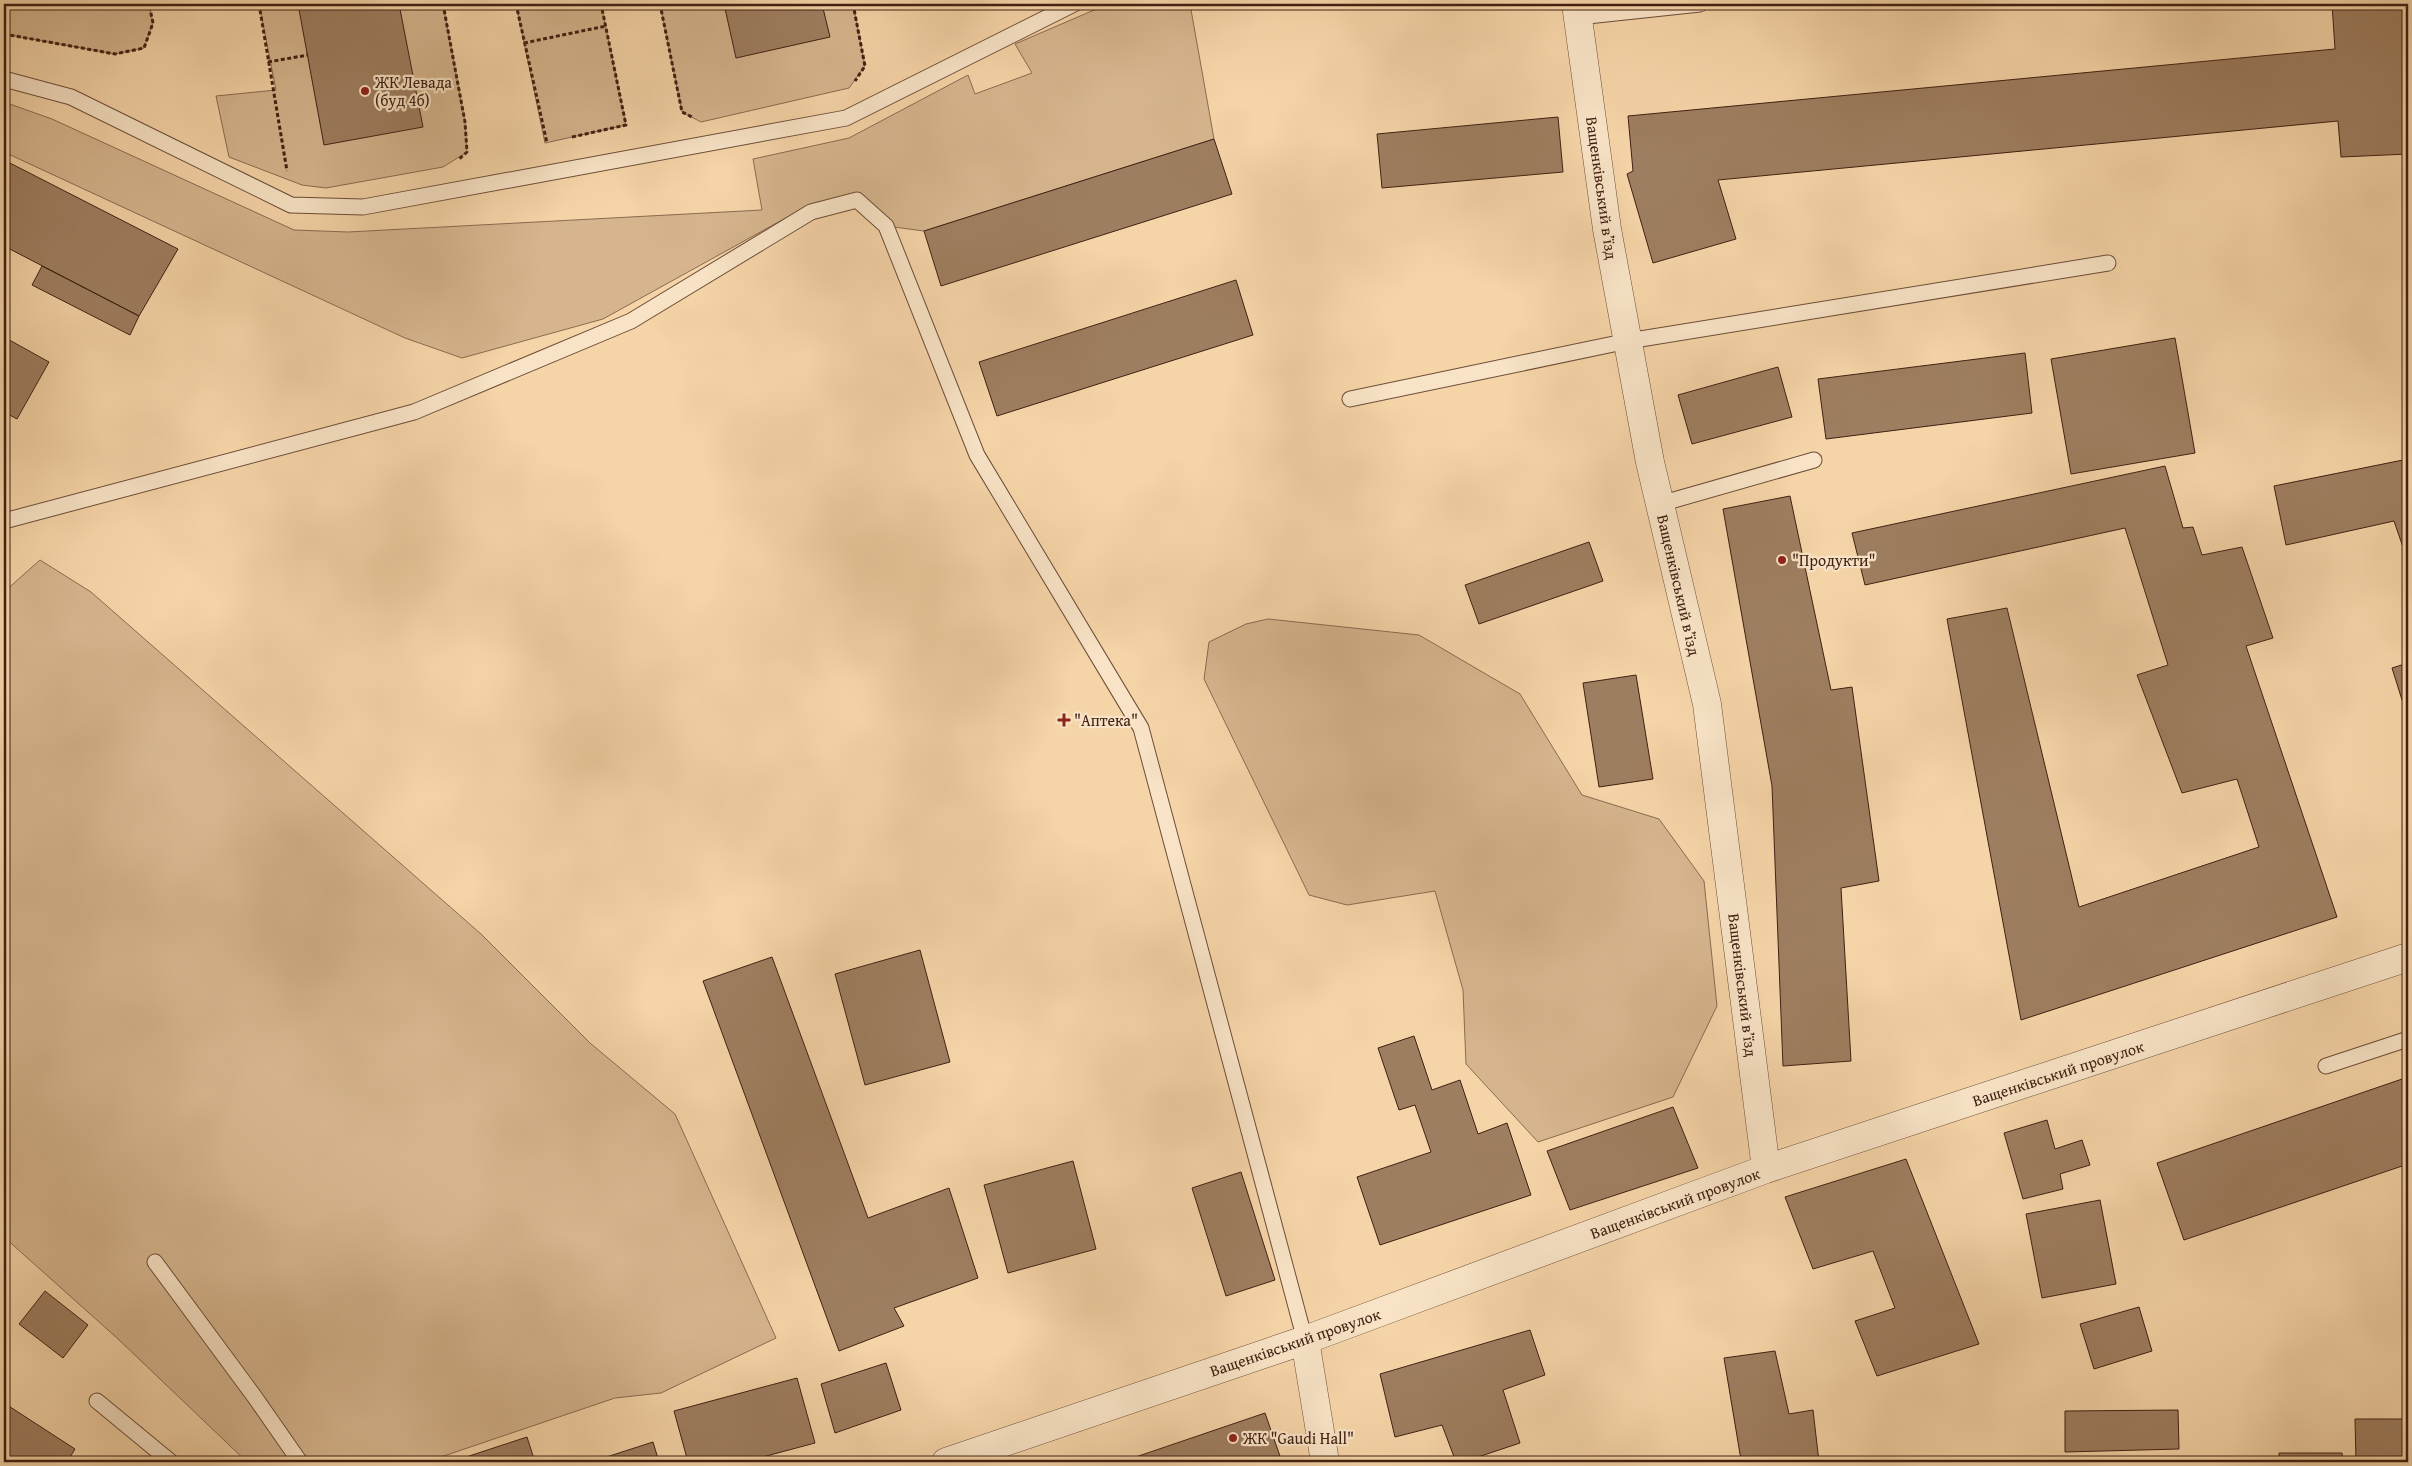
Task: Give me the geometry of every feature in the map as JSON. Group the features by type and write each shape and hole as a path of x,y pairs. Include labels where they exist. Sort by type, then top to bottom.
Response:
{"street":[{"name":"Ващенківський в’їзд","path":"1577,11 1607,229 1628,341 1660,504 1707,704 1766,1169"},
{"name":"Ващенківський провулок","path":"946,1462 1304,1340 1766,1169 2408,957"},
{"path":"1304,1340 1325,1462"}],"lane":[{"path":"4,79 72,97 291,205 363,207 846,118 1074,4"},
{"path":"1577,11 1700,4"},
{"path":"4,521 414,412 631,321 811,212 857,200 886,226 978,455 1141,728 1304,1340"},
{"path":"1350,399 1628,341 2108,263"},
{"path":"1660,504 1814,460"},
{"path":"2326,1066 2408,1039"},
{"path":"155,1262 300,1462"},
{"path":"97,1401 171,1462"}],"path":[{"path":"4,34 115,54 144,48 153,23 149,4"},
{"path":"259,4 288,180"},
{"path":"443,4 465,122 467,152 451,167"},
{"path":"516,4 545,143 554,141"},
{"path":"563,139 626,125 601,4"},
{"path":"660,4 682,112 694,119"},
{"path":"850,88 865,66 853,4"},
{"path":"524,42 606,26"},
{"path":"268,62 308,55"}],"shaded area":[{"path":"4,4 149,4 153,23 144,48 115,54 4,34"},
{"path":"259,4 443,4 465,122 467,152 443,167 326,188 302,185 229,157 216,96 276,90"},
{"path":"516,4 601,4 626,125 545,143"},
{"path":"660,4 853,4 865,66 849,88 701,122 682,112"},
{"path":"1108,4 1190,4 1214,139 924,231 886,226 857,200 802,209 603,319 462,358 405,338 4,152 4,102 52,119 294,230 348,232 762,210 753,159 849,138 968,75 975,94 1032,73 1015,44"},
{"path":"40,560 91,592 481,934 590,1043 675,1114 776,1338 661,1393 615,1398 426,1462 247,1462 117,1338 4,1237 4,592"},
{"path":"1268,619 1419,635 1520,694 1582,795 1659,819 1704,881 1717,1006 1673,1097 1538,1142 1466,1064 1463,990 1435,891 1347,905 1309,895 1204,679 1209,642 1246,624"}],"building":[{"name":"ЖК Левада (буд 4б)","path":"298,4 399,4 423,127 324,145"},
{"path":"724,4 822,4 830,37 736,58"},
{"path":"2332,4 2408,4 2408,154 2341,157 2338,121 1718,180 1736,239 1653,263 1627,174 1633,171 1628,116 2335,49"},
{"path":"1558,117 1563,172 1382,188 1377,134"},
{"path":"1214,139 1232,194 941,286 924,231"},
{"path":"4,160 178,249 139,316 4,246"},
{"path":"42,266 139,316 130,335 32,285"},
{"path":"1236,280 1253,335 997,416 979,362"},
{"path":"4,337 49,362 17,419 4,412"},
{"path":"2175,338 2195,453 2071,474 2051,359"},
{"path":"2025,353 2032,413 1826,439 1818,379"},
{"path":"1778,367 1792,417 1692,444 1678,395"},
{"path":"2408,459 2408,555 2406,556 2394,521 2286,545 2274,486"},
{"path":"2165,466 2183,528 2193,527 2202,555 2242,547 2273,638 2246,646 2337,917 2021,1020 1947,619 2007,608 2079,907 2259,847 2237,779 2182,793 2137,675 2168,665 2125,528 1865,585 1852,533"},
{"path":"1790,496 1831,690 1852,687 1879,881 1841,888 1851,1061 1783,1066 1772,786 1723,509"},
{"path":"1589,542 1603,581 1479,624 1465,585"},
{"path":"2408,663 2408,719 2392,668"},
{"path":"1636,675 1653,779 1599,787 1583,683"},
{"path":"920,950 950,1062 865,1085 835,974"},
{"path":"772,957 868,1218 949,1188 978,1278 894,1308 904,1326 839,1351 703,981"},
{"path":"1414,1036 1432,1090 1460,1080 1478,1134 1507,1123 1531,1195 1380,1245 1357,1177 1431,1152 1415,1105 1399,1110 1378,1048"},
{"path":"2408,1077 2408,1164 2184,1240 2157,1163"},
{"path":"1673,1107 1698,1168 1570,1210 1547,1151"},
{"path":"2047,1120 2055,1149 2082,1140 2090,1165 2060,1174 2063,1189 2023,1199 2004,1133"},
{"path":"1906,1159 1979,1344 1877,1376 1855,1321 1895,1308 1873,1251 1813,1269 1785,1197"},
{"path":"1073,1161 1096,1249 1008,1273 984,1185"},
{"path":"1241,1172 1275,1280 1226,1296 1192,1188"},
{"path":"2100,1200 2116,1284 2042,1298 2026,1214"},
{"path":"45,1291 88,1325 63,1358 19,1324"},
{"path":"2139,1307 2152,1351 2094,1369 2080,1324"},
{"path":"1530,1330 1545,1375 1503,1390 1520,1443 1463,1462 1456,1462 1442,1425 1395,1437 1380,1374"},
{"path":"1775,1351 1789,1414 1813,1410 1819,1462 1767,1462 1766,1457 1741,1460 1724,1358"},
{"path":"886,1363 901,1410 835,1433 821,1384"},
{"path":"797,1378 815,1443 744,1462 688,1462 674,1411"},
{"path":"4,1403 75,1449 67,1462 4,1462"},
{"path":"2178,1410 2179,1449 2065,1452 2065,1411"},
{"name":"ЖК \"Gaudi Hall\"","path":"1265,1413 1282,1462 1121,1462"},
{"path":"2355,1419 2408,1419 2408,1462 2356,1462"},
{"path":"527,1437 535,1462 451,1462"},
{"path":"653,1442 659,1462 591,1462"},
{"path":"2279,1453 2342,1453 2343,1462 2279,1462"}],"place":[{"name":"ЖК Левада (буд 4б)","path":"365,91"},
{"name":"\"Продукти\"","path":"1782,560"},
{"name":"\"Аптека\"","path":"1064,720"},
{"name":"ЖК \"Gaudi Hall\"","path":"1233,1438"}]}
